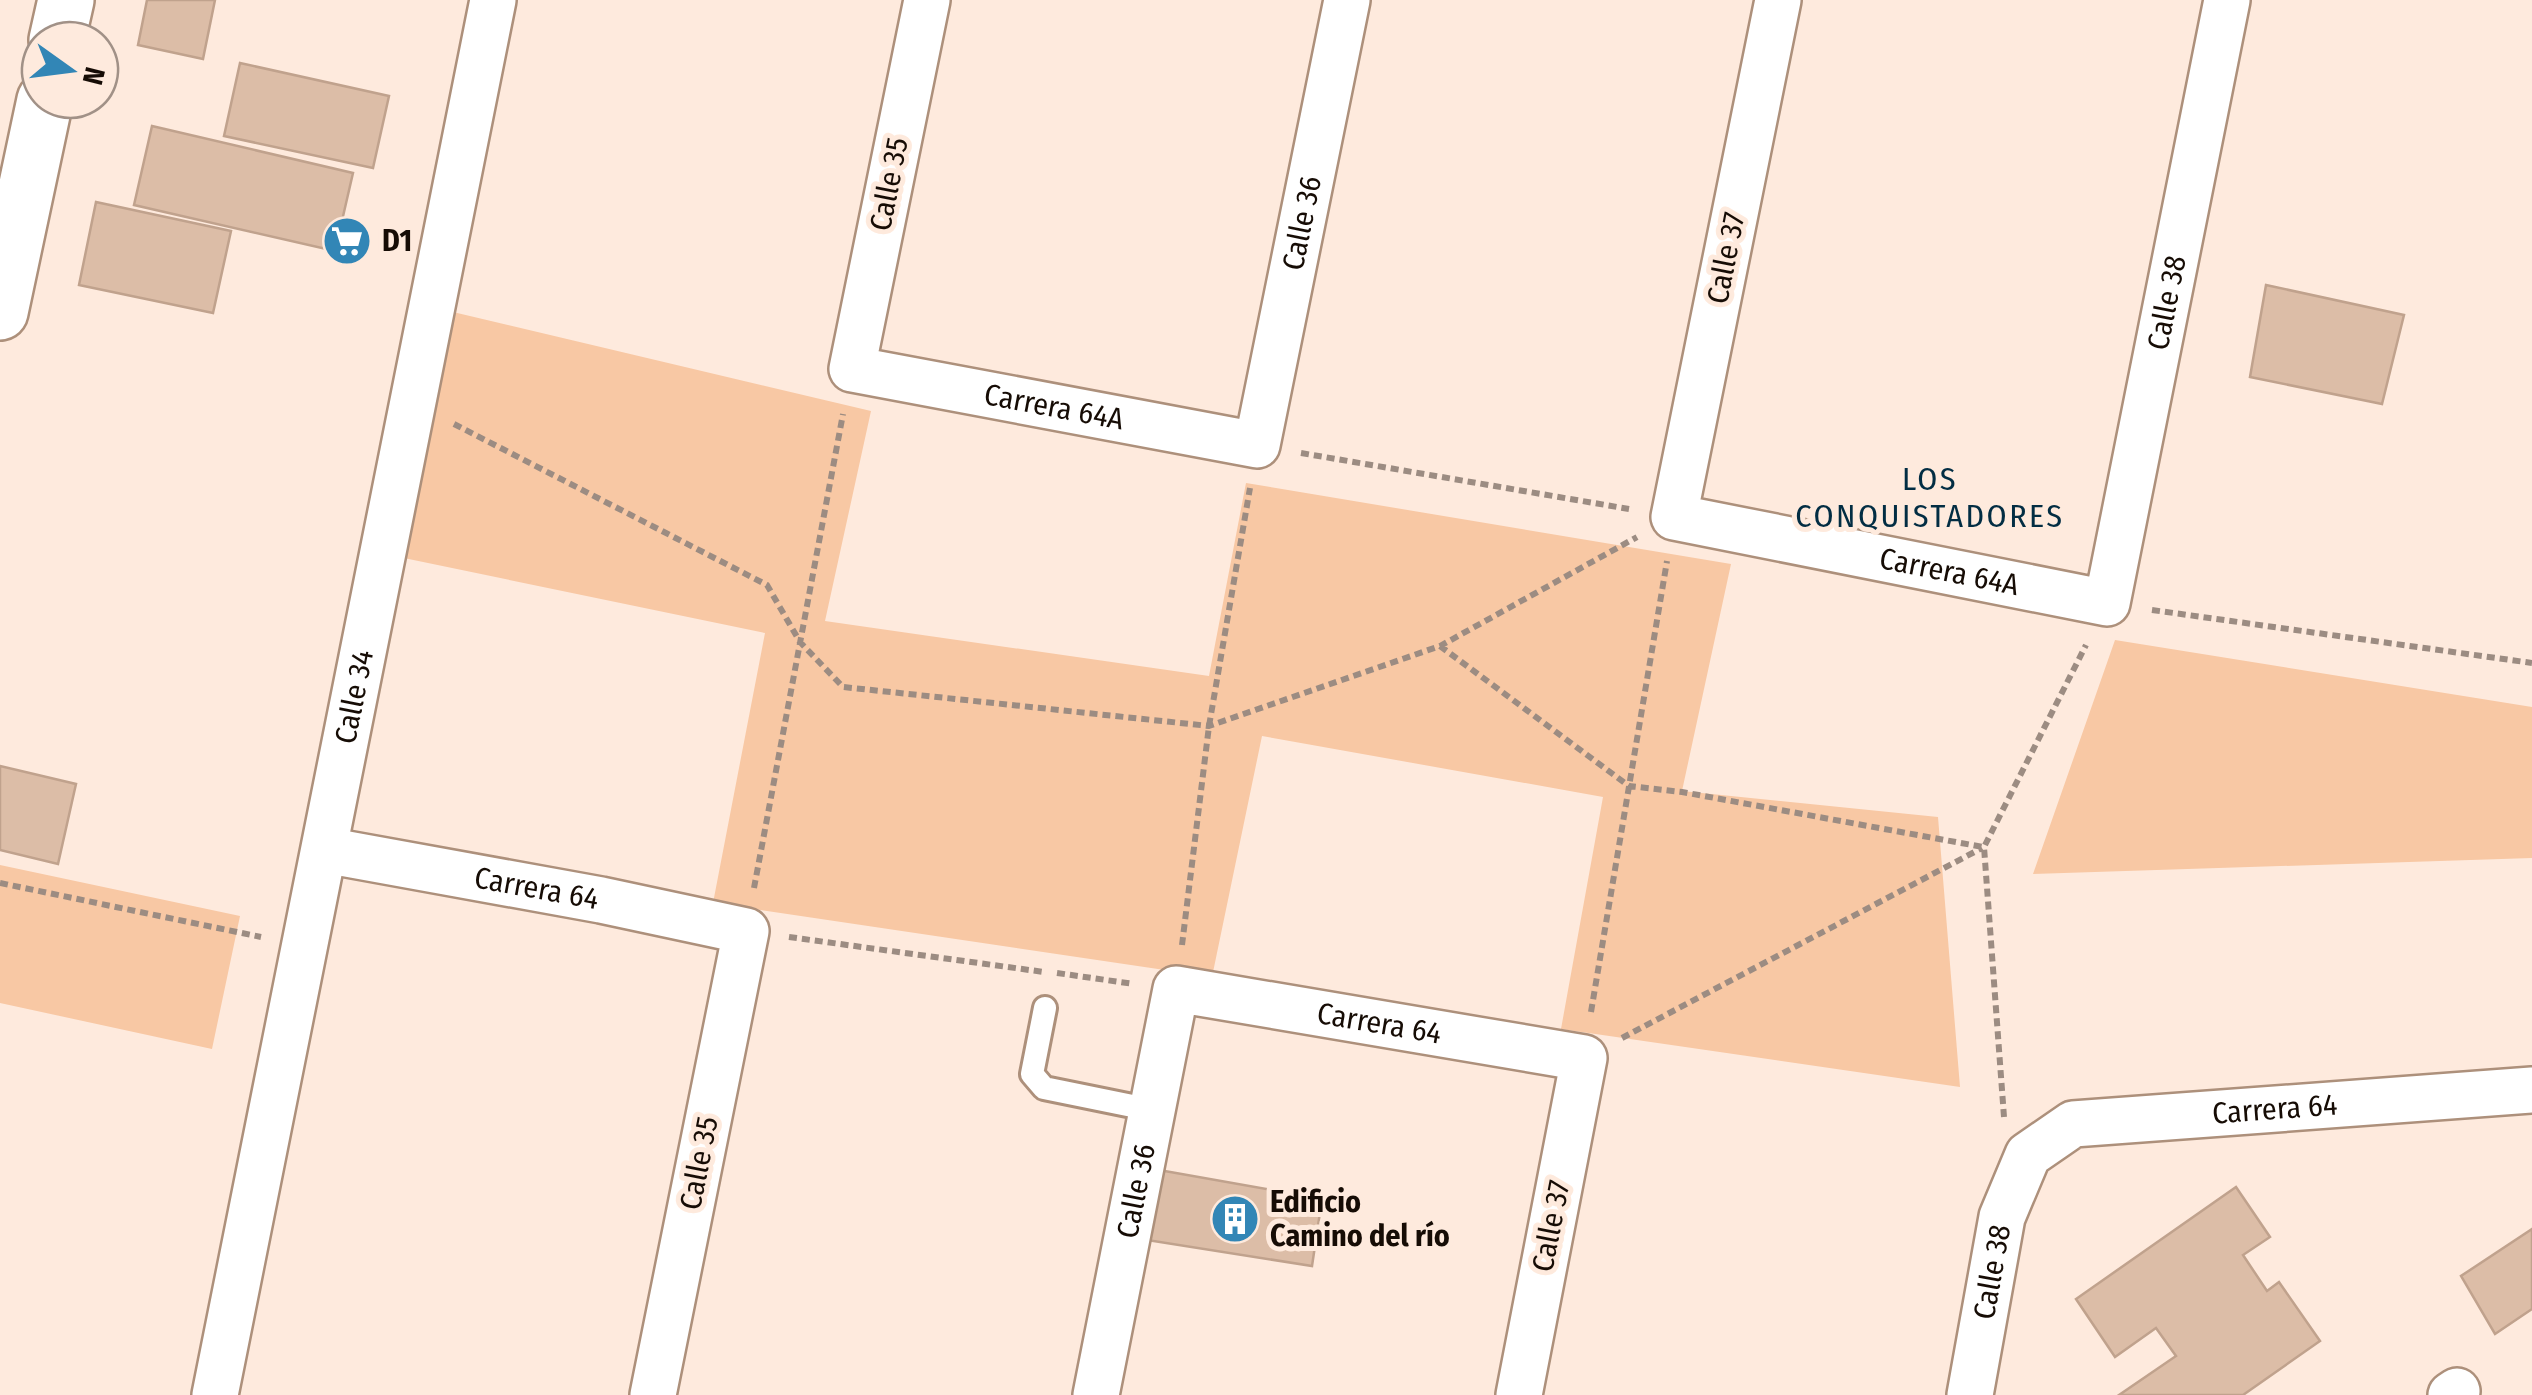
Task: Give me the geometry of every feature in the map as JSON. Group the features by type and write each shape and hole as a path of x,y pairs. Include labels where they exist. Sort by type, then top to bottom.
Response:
{"main road":[{"path":"0,312 41,120"}],"street":[{"name":"Calle 34","path":"216,1395 493,0"},
{"name":"Calle 35","path":"852,368 926,0"},
{"name":"Calle 36","path":"1257,445 1347,0"},
{"name":"Calle 37","path":"1674,517 1778,0"},
{"name":"Calle 38","path":"2106,603 2227,0"},
{"name":"Carrera 64A","path":"852,368 1257,445"},
{"name":"Carrera 64A","path":"1674,517 2106,603"},
{"name":"Carrera 64","path":"325,850 746,931"},
{"name":"Calle 35","path":"653,1395 746,931"},
{"name":"Calle 36","path":"1096,1395 1176,990"},
{"name":"Carrera 64","path":"1176,990 1584,1058"},
{"name":"Calle 37","path":"1519,1395 1584,1058"},
{"name":"Carrera 64","path":"2016,1138 2073,1124 2532,1090"},
{"name":"Calle 38","path":"1970,1395 2016,1138"}],"lane":[{"path":"1044,1008 1032,1074 1035,1081 1044,1088 1152,1110"}],"path":[{"path":"852,368 746,931 1176,990 1209,726 1257,445 1674,517"},
{"path":"413,403 767,585 800,642 842,687 1209,726 1440,646 1674,517"},
{"path":"1584,1058 1674,517"},
{"path":"2016,1138 1984,847 2106,603 2532,663"},
{"path":"1440,646 1630,786 1984,847"},
{"path":"1584,1058 1984,847"},
{"path":"0,883 306,946"}],"shaded area":[{"path":"453,312 871,411 825,621 1209,676 1246,483 1731,564 1682,791 1938,817 1960,1087 1561,1029 1603,797 1262,736 1212,977 713,903 765,633 399,557"},
{"path":"2115,640 2532,707 2532,858 2033,874"},
{"path":"0,865 240,916 212,1049 0,1003"}],"building":[{"path":"147,0 215,0 203,59 138,45"},
{"path":"240,63 389,96 373,168 224,136"},
{"path":"152,126 353,173 335,251 134,205"},
{"path":"96,202 231,231 213,313 79,285"},
{"path":"2266,285 2404,315 2382,404 2250,377"},
{"path":"0,766 76,784 58,864 0,850"},
{"name":"Edificio Camino del río","path":"1159,1170 1322,1199 1312,1266 1147,1240"},
{"path":"2236,1187 2270,1237 2243,1255 2267,1291 2279,1282 2320,1341 2243,1395 2119,1395 2176,1356 2156,1328 2115,1357 2076,1299"},
{"path":"2532,1229 2532,1309 2495,1334 2461,1276"}],"place":[{"name":"D1","path":"347,241"},
{"name":"Edificio Camino del río","path":"1235,1219"}],"district":[{"name":"LOS CONQUISTADORES","path":"1930,498"}]}
